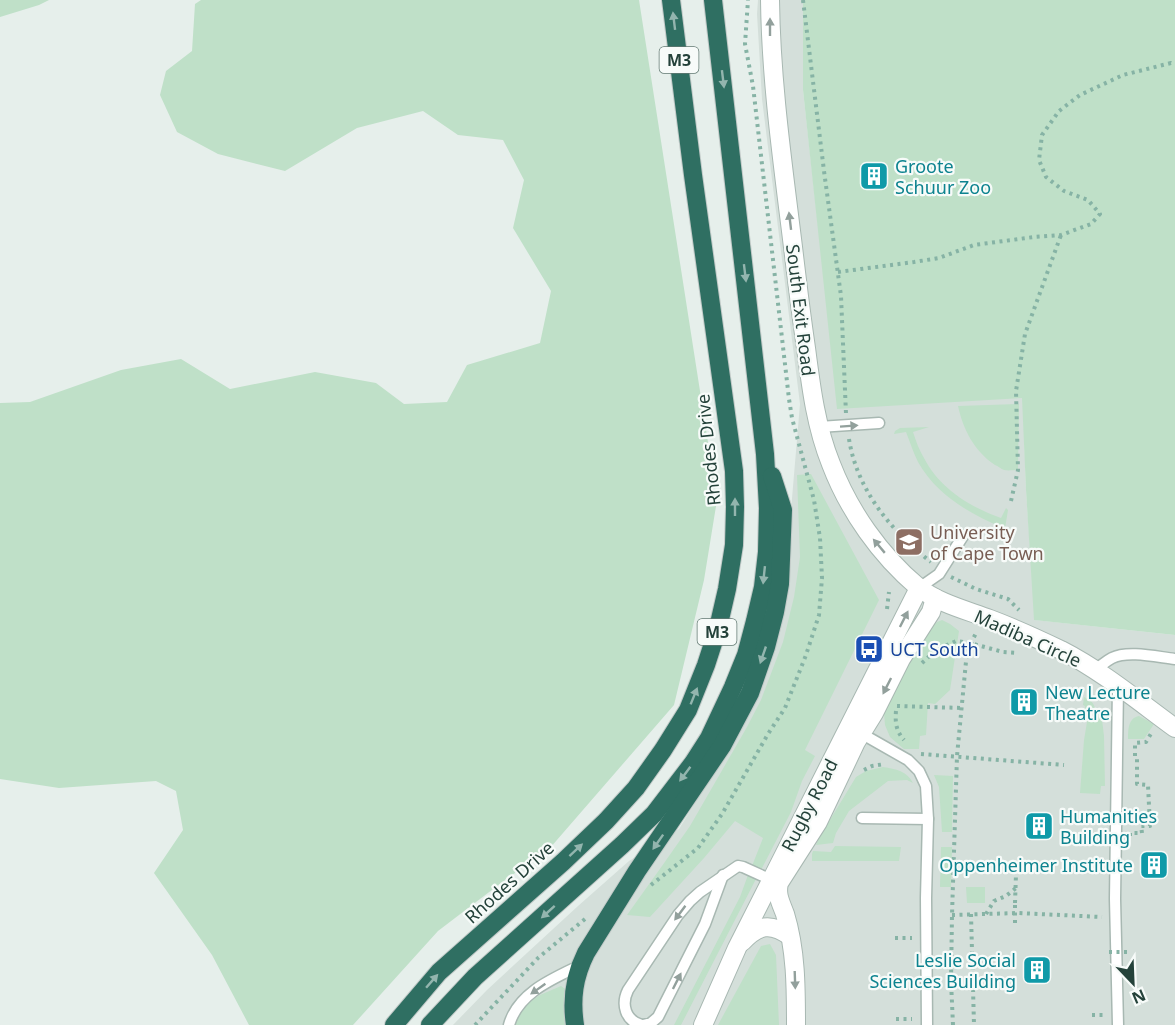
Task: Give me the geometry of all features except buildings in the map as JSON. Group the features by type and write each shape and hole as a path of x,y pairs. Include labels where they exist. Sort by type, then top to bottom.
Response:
{"highway":[{"name":"Rhodes Drive","path":"394,1025 439,972 563,862 606,821 636,788 688,710 718,628 734,544 734,471 671,0"},
{"name":"M3","path":"430,1025 475,977 622,846 654,814 709,738 746,655 763,587 768,508 765,454 713,0"},
{"path":"575,1025 572,1004 579,966 637,871 723,746 750,693 766,647 780,584 783,510 765,454"}],"street":[{"name":"South Exit Road","path":"770,0 770,42 796,278 812,395 819,427 831,465 868,533 892,561 927,593"},
{"name":"Madiba Circle","path":"927,593 1043,642 1096,669 1175,728"},
{"name":"Rugby Road","path":"703,1025 737,948 856,730 927,593"},
{"path":"775,881 790,936 796,976 796,1025"},
{"path":"737,948 749,935 764,927 780,929 790,936"}],"lane":[{"path":"819,427 879,423"},
{"path":"927,593 963,536"},
{"path":"927,593 941,572"},
{"path":"1096,669 1117,656 1139,655 1175,659"},
{"path":"1118,686 1115,899 1118,1025"},
{"path":"856,730 908,760 919,771 926,786 928,819 927,1025"},
{"path":"862,818 928,819"},
{"path":"723,875 708,918 658,1017 651,1023 636,1024 631,1020 624,1005 627,990 690,901 699,892 723,875 738,866 775,881"},
{"path":"509,1025 512,1014 537,989 579,966"}],"path":[{"path":"748,0 745,44 753,86 789,399 806,467"},
{"path":"803,0 841,296 847,426 851,453 872,500 896,532 915,550 941,572 962,583 1008,598 1022,614"},
{"path":"838,272 930,259 974,245 1061,235 1091,224 1100,214 1088,200 1064,191 1047,177 1039,160 1042,135 1059,111 1080,96 1123,75 1171,63 1175,65"},
{"path":"1011,501 1018,470 1016,391 1025,334 1061,235"},
{"path":"918,666 936,651 956,641 1003,652 1018,653"},
{"path":"953,1025 951,981 957,756 967,651"},
{"path":"900,697 895,722 899,734 906,742"},
{"path":"897,706 962,708"},
{"path":"1130,844 1130,833 1142,833 1141,826 1150,826 1148,784 1137,784 1135,743 1146,742 1157,724"},
{"path":"914,748 922,754 1064,765"},
{"path":"862,770 889,764"},
{"path":"1014,923 1016,874"},
{"path":"986,914 994,901 1006,896 1016,888"},
{"path":"971,914 974,1025"},
{"path":"952,915 1018,914 1108,917"},
{"path":"475,1025 538,958 590,915"},
{"path":"896,938 912,938 912,949"},
{"path":"1109,952 1131,952"},
{"path":"912,1010 913,1025"},
{"path":"896,1019 912,1019"}],"shaded area":[{"name":"University of Cape Town","path":"758,0 803,0 803,90 818,225 1023,398 1026,490 1035,620 1175,635 1175,1025 453,1025 487,990 629,861 679,829 711,777 784,593 800,404 762,99"}],"green space":[{"path":"0,0 49,0 0,17"},
{"path":"201,0 639,0 717,500 704,580 674,705 550,848 438,931 353,1025 249,1025 212,955 154,873 183,830 176,791 156,781 59,788 0,779 0,403 30,402 121,370 181,359 230,389 315,372 376,383 404,404 447,402 467,365 540,343 551,291 513,228 524,180 503,140 458,135 423,111 357,128 285,171 218,154 177,132 160,95 166,71 192,51 195,4"},
{"path":"803,0 1175,0 1175,635 1034,620 1022,398 837,409 803,90"},
{"path":"1019,404 1018,470 1004,470 995,465 975,446 966,431 958,406"},
{"path":"929,427 913,432 930,469 956,495 978,508 1001,518 1006,508 1008,510 1003,541 1000,540 1001,527 965,509 934,484 918,462 906,432 894,434 900,428"},
{"path":"811,474 879,600 805,750 815,756 802,781 791,812 761,870 752,866 763,838 735,821 650,917 627,915 690,826 761,700 783,642 794,597 800,557 797,475"},
{"path":"942,620 959,631 950,690 935,704 928,703 926,735 920,736 919,749 904,749 890,737 885,725 884,713 890,694 924,635"},
{"path":"1084,697 1092,702 1096,711 1101,711 1105,786 1101,786 1100,794 1080,793 1088,716 1084,714"},
{"path":"1139,716 1154,724 1144,739 1128,739 1131,722"},
{"path":"883,767 904,773 913,783 907,780 888,781 849,811 833,843 816,845 856,777 866,771"},
{"path":"934,775 953,776 952,832 942,832 939,787"},
{"path":"835,846 901,847 899,861 812,861 813,851 831,852"},
{"path":"941,847 952,847 951,887 940,887"},
{"path":"748,875 756,879 681,1025 674,1025 740,897"},
{"path":"966,887 985,887 985,903 967,903"},
{"path":"770,944 776,955 779,1025 718,1025 761,946"},
{"path":"561,986 565,989 566,1025 515,1025 522,1007 540,995"}],"place":[{"name":"Groote Schuur Zoo","path":"874,176"},
{"name":"University of Cape Town","path":"909,542"},
{"name":"UCT South","path":"869,649"},
{"name":"New Lecture Theatre","path":"1024,702"},
{"name":"Humanities Building","path":"1039,826"},
{"name":"Oppenheimer Institute","path":"1154,865"},
{"name":"Leslie Social Sciences Building","path":"1037,970"}]}
